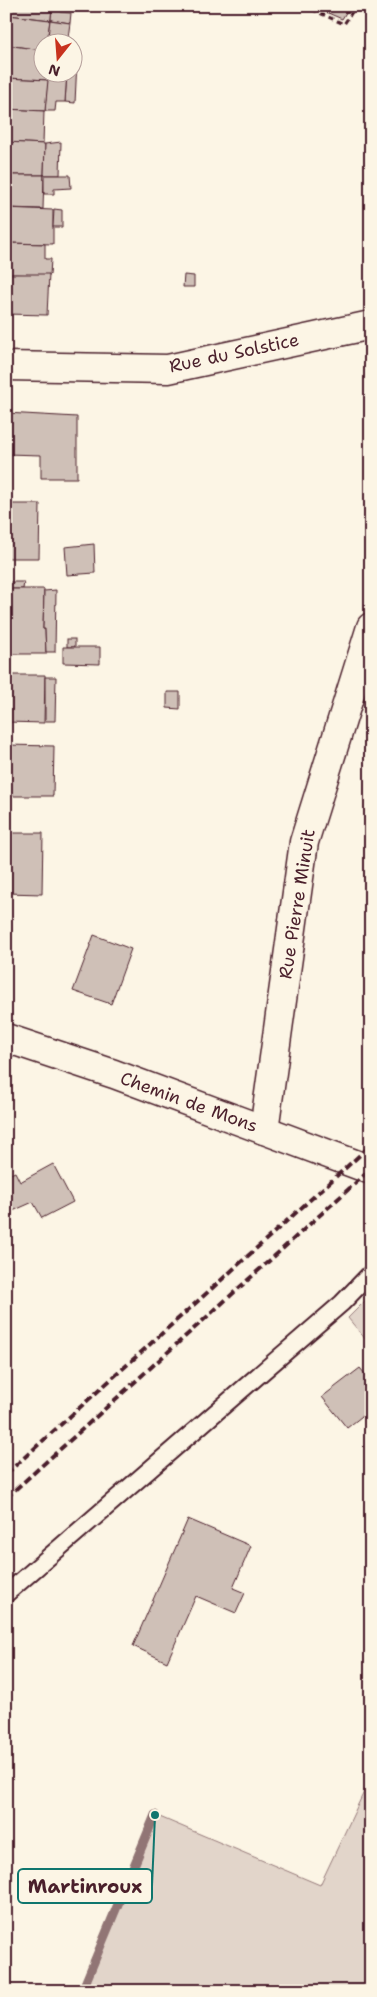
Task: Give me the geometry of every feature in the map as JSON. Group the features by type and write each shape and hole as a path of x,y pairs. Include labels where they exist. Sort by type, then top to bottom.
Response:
{"street":[{"name":"Rue du Solstice","path":"6,366 168,369 371,325"},
{"name":"Rue Pierre Minuit","path":"264,1130 304,842 371,627"},
{"name":"Chemin de Mons","path":"6,1038 114,1074 371,1170"}],"lane":[{"path":"6,1594 342,1303 371,1273"}],"path":[{"path":"304,6 344,24 356,6"}],"shaded area":[{"path":"371,1295 371,1346 348,1318"},
{"path":"371,1777 371,1991 82,1991 155,1815 320,1885"}],"building":[{"path":"9,6 52,6 51,20 8,15"},
{"path":"52,6 61,6 60,12 71,13 70,23 51,20"},
{"path":"323,6 350,6 342,19 321,10"},
{"path":"8,15 50,20 48,32 32,32 32,49 6,45"},
{"path":"50,20 70,23 69,32 48,32"},
{"path":"6,45 32,49 32,79 6,78"},
{"path":"6,78 32,79 32,82 48,82 45,111 6,109"},
{"path":"47,82 66,82 65,102 56,102 55,111 45,111"},
{"path":"66,82 76,82 75,103 65,102"},
{"path":"6,109 44,111 43,144 6,142"},
{"path":"6,142 45,144 44,175 6,175"},
{"path":"61,142 60,175 44,175 45,144"},
{"path":"6,175 44,175 43,209 6,208"},
{"path":"44,175 70,175 71,188 54,189 54,194 44,194"},
{"path":"6,208 53,210 53,244 6,243"},
{"path":"54,209 62,210 62,227 53,227"},
{"path":"6,243 45,244 45,259 51,259 50,275 6,274"},
{"path":"6,274 49,274 47,315 6,314"},
{"path":"184,275 194,276 194,287 183,287"},
{"path":"6,413 77,417 77,478 41,478 41,455 6,454"},
{"path":"6,504 40,504 39,558 6,558"},
{"path":"94,544 95,573 67,575 65,547"},
{"path":"6,582 24,582 23,589 6,589"},
{"path":"6,589 44,589 43,629 45,629 46,654 6,654"},
{"path":"56,590 55,652 46,652 45,629 43,629 44,591"},
{"path":"67,639 75,639 75,647 67,647"},
{"path":"63,647 100,647 100,664 63,663"},
{"path":"6,675 45,675 44,723 6,722"},
{"path":"45,677 56,677 55,721 45,721"},
{"path":"167,692 180,692 180,709 167,708"},
{"path":"6,745 54,746 53,796 6,796"},
{"path":"6,833 43,833 42,894 6,893"},
{"path":"94,935 131,949 111,1004 73,991"},
{"path":"53,1164 73,1202 42,1218 33,1202 6,1214 6,1176 15,1172 20,1182"},
{"path":"360,1368 371,1381 371,1409 347,1428 322,1397"},
{"path":"188,1519 251,1546 233,1588 245,1593 236,1613 196,1596 167,1662 133,1646"}],"waterway":[{"path":"82,1991 155,1815"}],"railway":[{"path":"6,1474 371,1145"},
{"path":"6,1498 371,1169"}],"place":[{"name":"Martinroux","path":"155,1815"}]}
